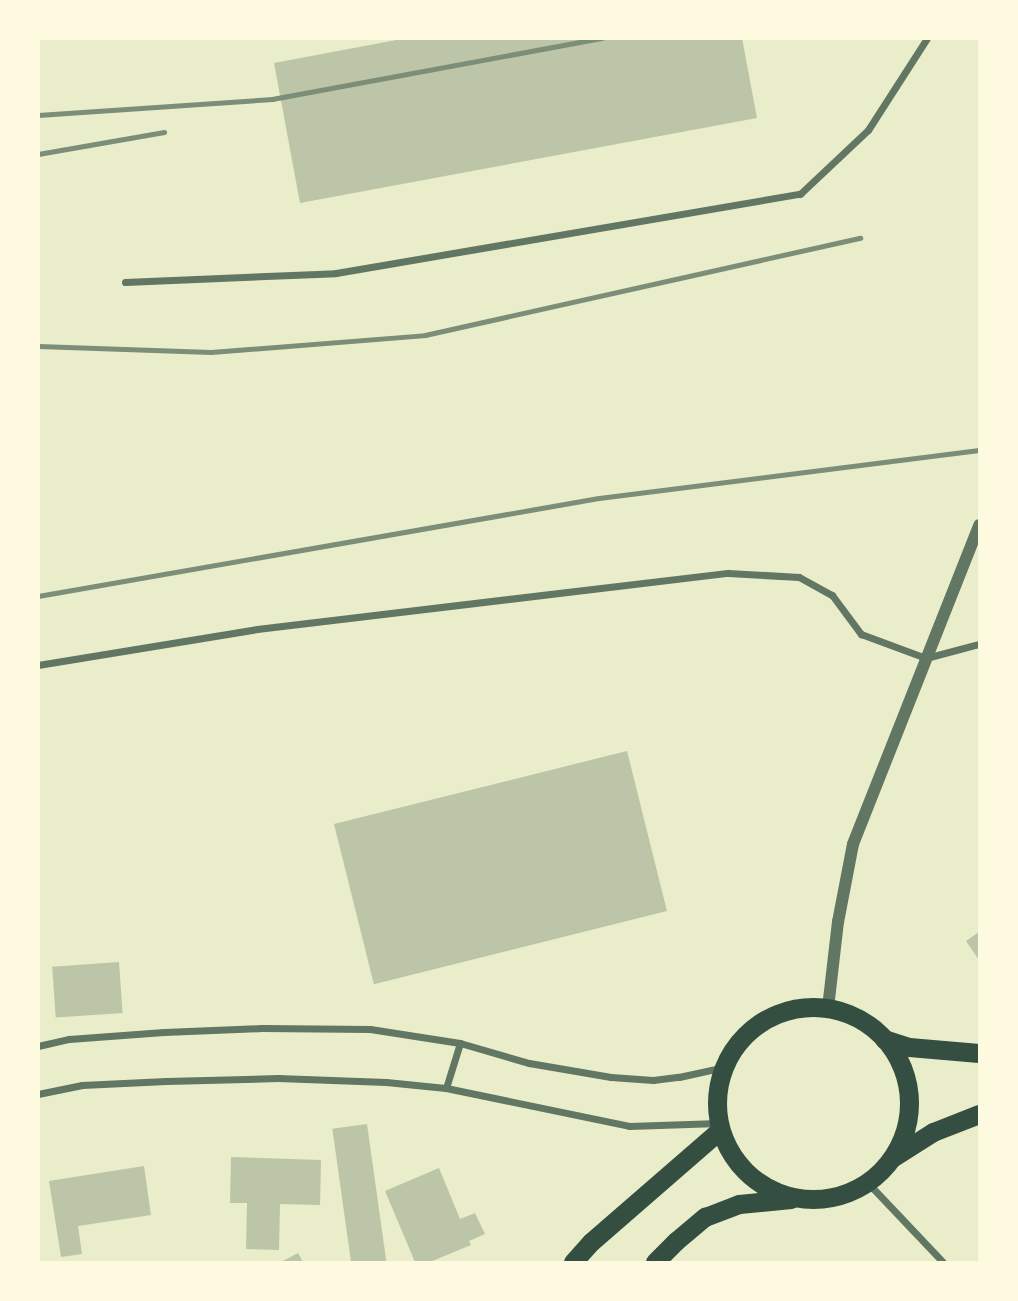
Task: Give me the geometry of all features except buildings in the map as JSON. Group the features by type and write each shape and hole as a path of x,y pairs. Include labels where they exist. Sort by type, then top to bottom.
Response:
{"highway":[{"path":"797,1198 776,1192 741,1167 720,1126 719,1085 724,1066 735,1047 766,1019 807,1007 828,1008 868,1025 884,1039 905,1076 908,1098 907,1119 891,1159"},
{"path":"884,1039 909,1047 979,1053"},
{"path":"655,1262 705,1217 739,1204 797,1198 834,1198 867,1182 891,1159 933,1132 979,1114"},
{"path":"573,1262 591,1242 720,1126"}],"street":[{"path":"125,282 336,272 800,194 869,130 927,38"},
{"path":"828,1008 838,922 853,844 979,525"},
{"path":"38,665 257,629 729,573 799,577 832,595 861,634 926,658 979,644"},
{"path":"38,1046 69,1039 262,1028 370,1028 460,1043 529,1063 611,1077 653,1080 724,1066"},
{"path":"446,1088 460,1043"},
{"path":"38,1094 82,1085 278,1078 446,1088 629,1126 720,1126"},
{"path":"867,1182 943,1262"}],"railway":[{"path":"38,115 272,99 602,38"},
{"path":"38,154 164,132"},
{"path":"38,346 211,352 425,335 860,238"},
{"path":"38,596 599,498 979,450"}]}
